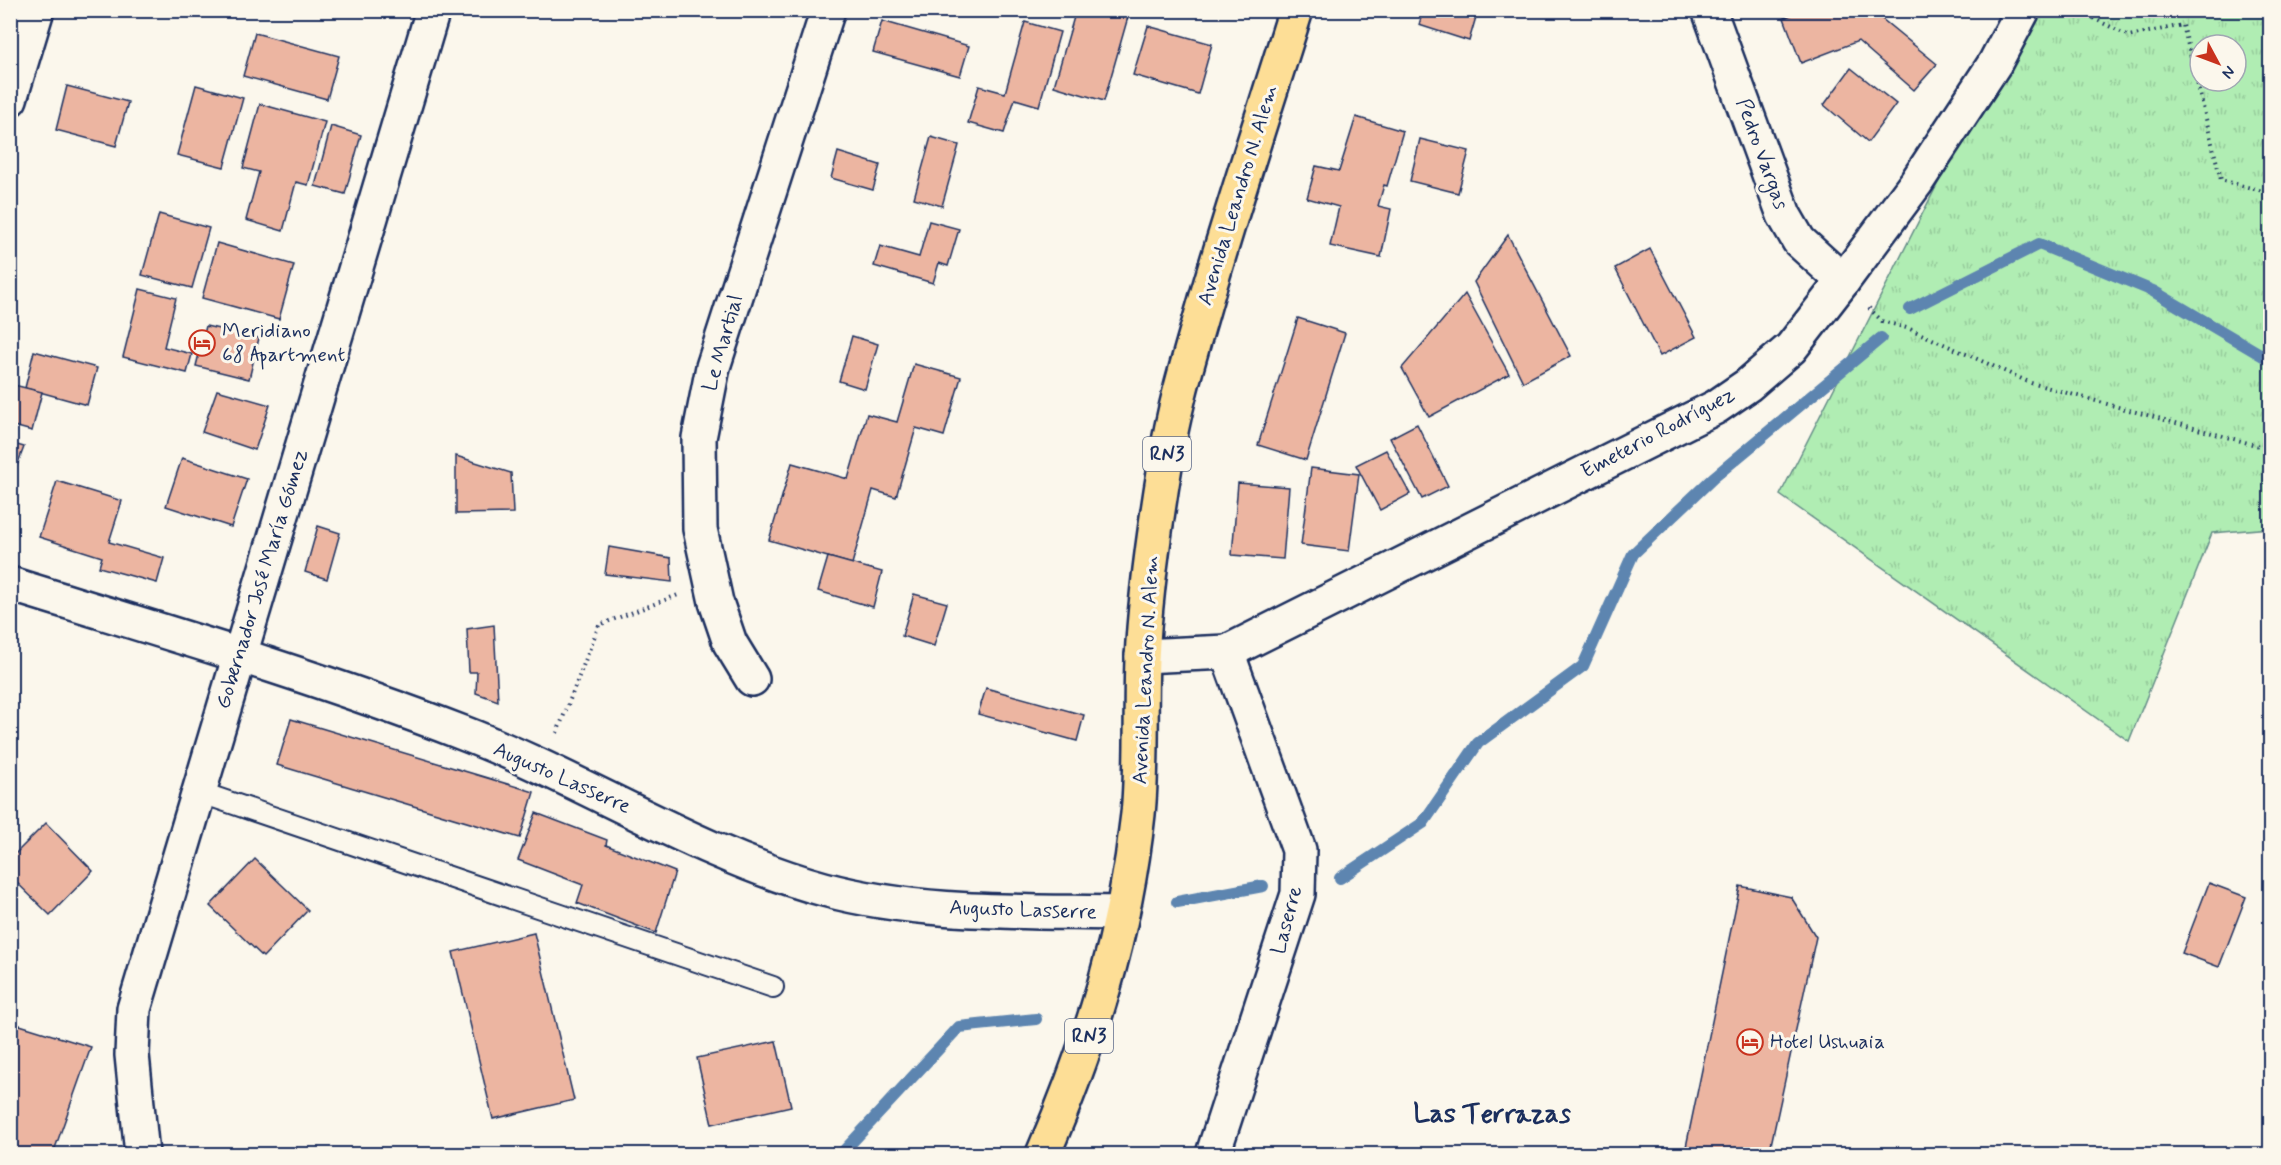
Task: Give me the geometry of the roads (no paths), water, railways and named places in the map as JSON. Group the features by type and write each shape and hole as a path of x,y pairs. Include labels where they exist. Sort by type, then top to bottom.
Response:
{"highway":[{"name":"Avenida Leandro N. Alem","path":"1043,1155 1076,1079 1103,995 1122,914 1138,813 1142,656 1148,579 1166,457 1185,373 1296,10"}],"street":[{"path":"10,99 37,10"},
{"name":"Gobernador José María Gómez","path":"142,1155 132,1055 134,1009 433,10"},
{"name":"Le Martial","path":"752,679 730,643 700,529 699,438 713,367 828,10"},
{"name":"Pedro Vargas","path":"1709,10 1784,215 1799,241 1843,281"},
{"name":"Emeterio Rodríguez","path":"1142,656 1227,652 1716,407 1748,385 1791,348 1843,281 1929,163 1995,63 2023,10"},
{"name":"Augusto Lasserre","path":"10,584 239,655 464,733 761,869 826,890 889,902 962,909 1122,914"},
{"name":"Laserre","path":"1213,1155 1298,894 1299,850 1227,652"}],"lane":[{"path":"199,792 773,987"}],"waterway":[{"path":"1910,309 2039,244 2153,291 2270,360"},
{"path":"1340,878 1423,823 1478,743 1583,666 1633,554 1713,478 1881,338"},
{"path":"1177,902 1263,886"},
{"path":"841,1154 959,1027 1036,1019"}],"place":[{"name":"Meridiano 68 Apartment","path":"202,343"},
{"name":"Hotel Ushuaia","path":"1750,1042"}],"district":[{"name":"Las Terrazas","path":"1492,1114"}]}
